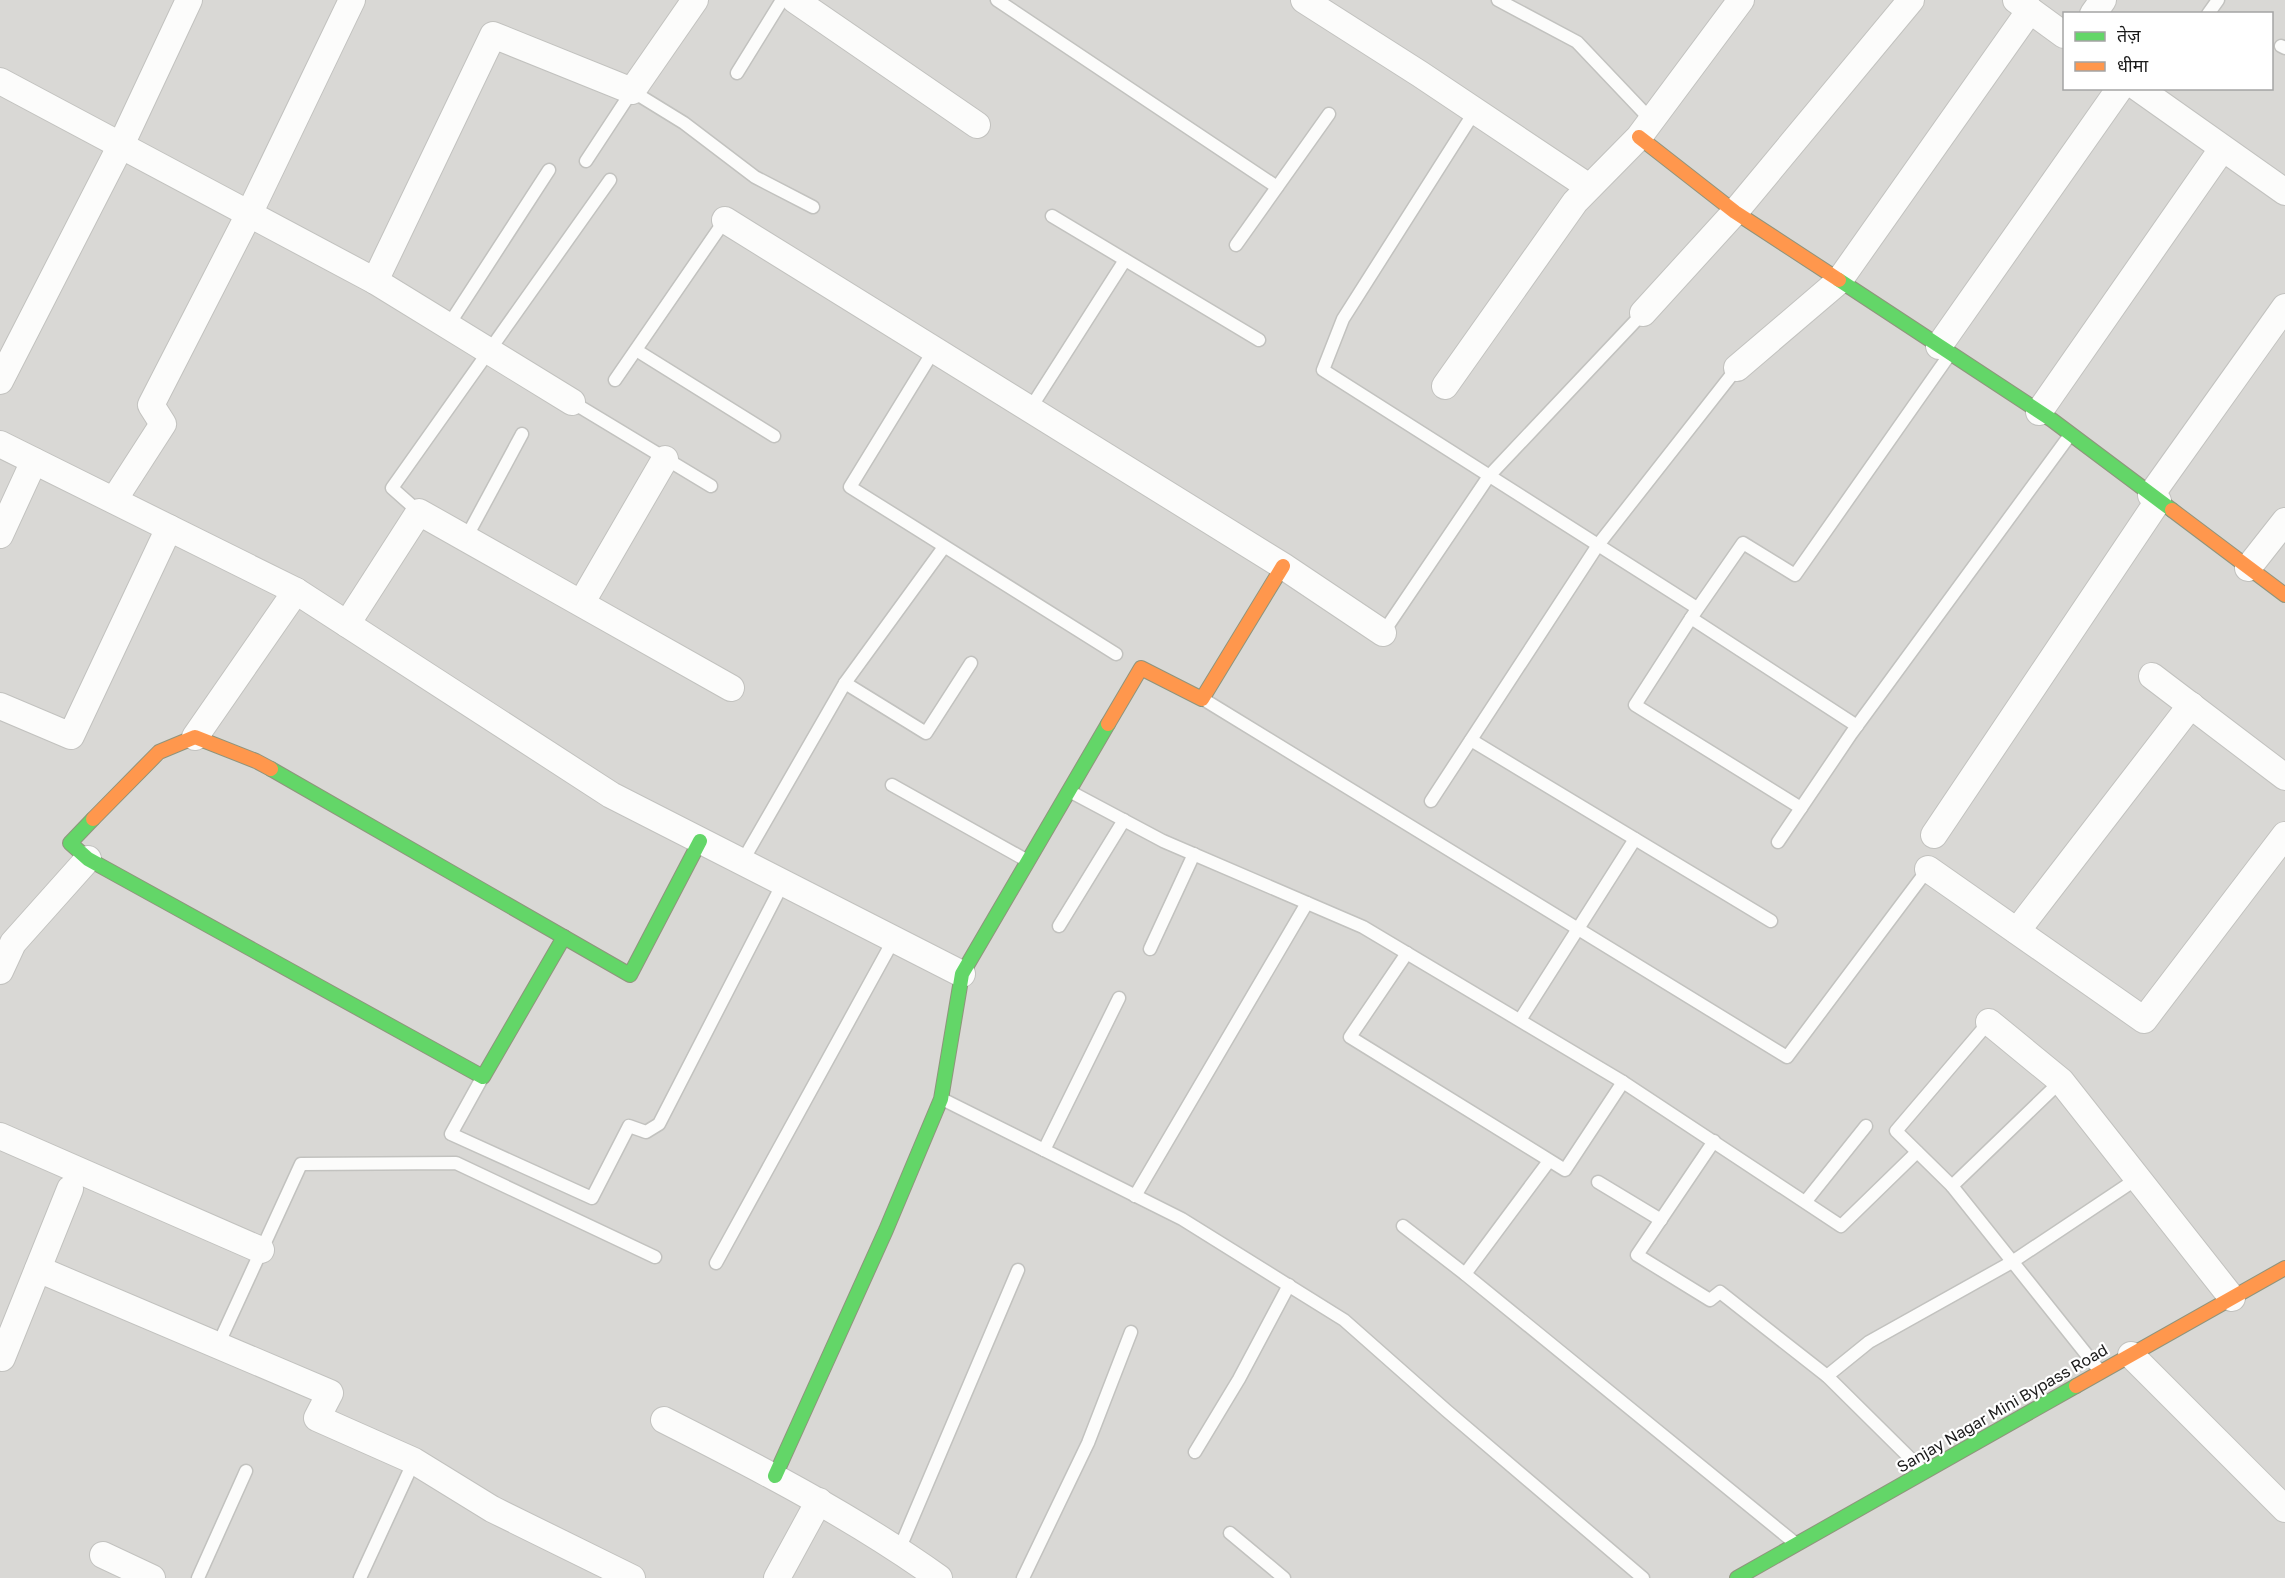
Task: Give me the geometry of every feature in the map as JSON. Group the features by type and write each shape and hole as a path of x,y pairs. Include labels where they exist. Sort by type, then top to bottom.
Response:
{"street":[{"path":"0,381 121,146 189,0"},
{"path":"114,500 163,424 151,405 249,214 352,0"},
{"path":"375,281 494,35 632,91 695,0"},
{"path":"795,0 977,125"},
{"path":"1304,0 1589,187"},
{"path":"1445,386 1575,202 1645,129 1741,0"},
{"path":"1643,313 1735,212 1911,0"},
{"path":"1737,368 1839,281 2023,5 2063,34"},
{"path":"0,81 375,281 572,402"},
{"path":"1945,350 2119,90"},
{"path":"2141,90 2285,192"},
{"path":"1645,129 1735,212 2039,411 2285,595"},
{"path":"2039,411 2222,149"},
{"path":"725,220 1283,566 1383,633"},
{"path":"1934,835 2155,498 2285,307"},
{"path":"0,444 296,591 611,795 962,974"},
{"path":"582,602 665,459"},
{"path":"0,535 34,461"},
{"path":"347,624 418,512 582,602 731,688"},
{"path":"2248,568 2285,521"},
{"path":"0,706 71,736 169,528"},
{"path":"775,1476 886,1230 941,1099 962,974 1068,790 1142,668 1202,699 1283,566"},
{"path":"296,591 195,737 159,752 70,843 88,859 483,1077 564,937"},
{"path":"2152,676 2285,777"},
{"path":"2017,931 2191,705"},
{"path":"195,737 256,761 630,975 700,841"},
{"path":"1928,869 2144,1020 2285,835"},
{"path":"0,971 12,943 88,859"},
{"path":"1989,1022 2061,1081 2232,1298"},
{"path":"0,1136 261,1250"},
{"path":"2,1358 8,1320 38,1269 70,1189"},
{"name":"Sanjay Nagar Mini Bypass Road","path":"1737,1578 2285,1268"},
{"path":"38,1269 330,1393 317,1418 414,1461 492,1509 632,1578"},
{"path":"2131,1355 2285,1509"},
{"path":"664,1420 819,1501 899,1550 939,1578"},
{"path":"777,1578 819,1501"},
{"path":"103,1556 152,1578"}],"lane":[{"path":"737,74 782,0"},
{"path":"997,0 1277,187"},
{"path":"1499,0 1576,42 1645,129"},
{"path":"586,161 632,91 684,123 755,177 813,207"},
{"path":"1475,111 1343,319 1323,370 1598,545 1857,726"},
{"path":"1236,244 1329,114"},
{"path":"448,326 549,170"},
{"path":"418,512 392,488 610,180"},
{"path":"1052,216 1259,340"},
{"path":"615,380 725,220"},
{"path":"1029,409 1125,260"},
{"path":"1383,633 1489,476 1643,313"},
{"path":"636,350 774,436"},
{"path":"934,350 850,487 1116,654"},
{"path":"1801,808 1635,705 1694,613 1743,543 1795,575 1945,350"},
{"path":"1431,801 1598,545 1737,368"},
{"path":"572,402 711,486"},
{"path":"466,538 522,434"},
{"path":"1778,842 1857,726 2071,434"},
{"path":"742,862 845,683 944,547"},
{"path":"845,683 926,733 971,663"},
{"path":"1202,699 1787,1057 1928,869"},
{"path":"1471,740 1771,921"},
{"path":"892,785 1027,861"},
{"path":"1068,790 1194,854 1363,927 1623,1082 1841,1226 1917,1152"},
{"path":"1059,926 1124,820"},
{"path":"1520,1020 1635,838"},
{"path":"1150,949 1194,854"},
{"path":"483,1077 451,1134 592,1198 629,1126 646,1132 658,1124 783,882"},
{"path":"1135,1196 1307,903"},
{"path":"716,1263 894,939"},
{"path":"1407,953 1350,1037 1549,1161 1565,1170 1623,1082"},
{"path":"1044,1150 1119,998"},
{"path":"1989,1022 1896,1131 1952,1186 2101,1371"},
{"path":"1952,1186 2061,1081"},
{"path":"941,1099 1182,1219 1344,1320 1643,1578"},
{"path":"1806,1201 1866,1126"},
{"path":"1714,1141 1637,1255 1710,1300 1720,1292 1827,1376 1924,1472"},
{"path":"1466,1274 1549,1161"},
{"path":"218,1346 301,1164 456,1162 655,1257"},
{"path":"1827,1376 1869,1342 2012,1262 2138,1178"},
{"path":"1598,1182 1661,1220"},
{"path":"1402,1226 1466,1274 1796,1544"},
{"path":"899,1550 1018,1270"},
{"path":"1195,1452 1239,1379 1289,1285"},
{"path":"1023,1578 1089,1443 1131,1332"},
{"path":"360,1578 414,1461"},
{"path":"198,1578 246,1472"},
{"path":"1230,1533 1284,1578"}],"shaded area":[{"path":"0,0 2285,0 2285,1578 0,1578"}],"traffic: fast":[{"path":"1839,280 2052,420 2172,510"},
{"path":"775,1476 886,1230 941,1099 962,974 1108,724"},
{"path":"271,769 630,975 700,841"},
{"path":"93,819 70,843 88,859 483,1077 564,937"},
{"path":"1737,1578 2076,1386"}],"traffic: slow":[{"path":"1639,137 1735,212 1839,280"},
{"path":"2172,510 2285,595"},
{"path":"1108,724 1141,668 1202,699 1283,566"},
{"path":"93,819 159,752 195,737 271,769"},
{"path":"2076,1386 2285,1268"}]}
